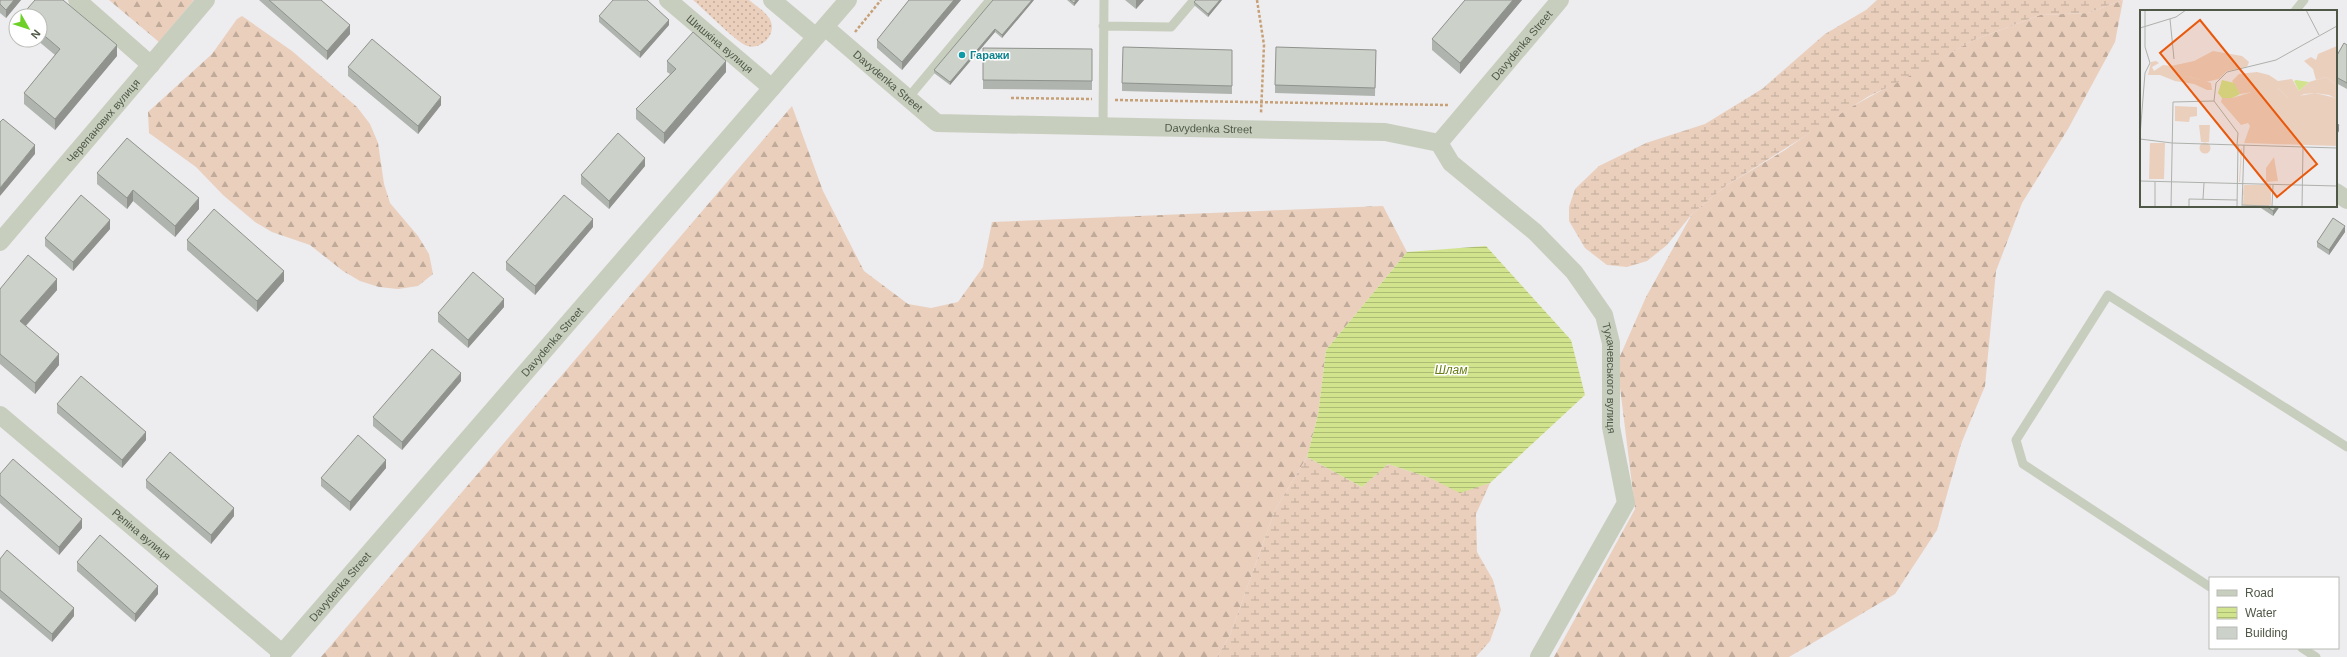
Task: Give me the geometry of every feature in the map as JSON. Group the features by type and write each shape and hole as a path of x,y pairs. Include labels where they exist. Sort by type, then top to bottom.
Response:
{"street":[{"path":"76,0 151,65"},
{"name":"Черепанових вулиця","path":"0,242 206,0"},
{"name":"Шишкiна вулиця","path":"668,0 772,88"},
{"path":"772,0 820,32"},
{"name":"Davydenka Street","path":"280,655 848,0"},
{"name":"Davydenka Street","path":"820,32 844,44 937,123 1385,132 1439,143 1560,0"},
{"name":"Тухачевського вулиця","path":"1439,143 1450,163 1535,232 1574,272 1604,315 1611,343 1611,427 1626,503 1539,657"},
{"path":"2337,193 2347,200"},
{"name":"Репiна вулиця","path":"0,415 280,655"}],"lane":[{"path":"908,98 990,0"},
{"path":"1103,126 1104,0"},
{"path":"1104,26 1171,27 1194,0"},
{"path":"2296,10 2304,0"},
{"path":"2209,586 2023,464 2016,440 2108,295 2347,447"},
{"path":"2304,649 2316,657"}],"path":[{"path":"844,44 882,0"},
{"path":"1257,0 1264,45 1260,129"},
{"path":"1011,98 1471,106"}],"green space":[{"path":"109,0 194,0 159,42"},
{"path":"693,0 749,0 765,13 771,22 772,27 769,37 761,44 756,46 750,47 745,45 726,31"},
{"path":"1877,0 2123,0 2088,13 2040,15 1974,40 1895,84 1869,96 1727,185 1692,214 1667,245 1647,261 1627,267 1607,265 1585,248 1569,221 1569,207 1575,189 1599,166 1646,143 1705,124 1762,89 1825,34 1866,10"},
{"path":"2123,0 2115,42 2068,129 2022,203 1996,271 1985,386 1961,444 1937,530 1895,594 1789,657 1554,657 1635,509 1617,363 1646,297 1692,214 1727,185 1785,150 1829,119 1974,40 2040,15 2088,13"},
{"path":"242,16 292,51 357,107 370,124 378,143 384,184 390,203 418,236 429,254 433,274 418,286 398,289 379,287 360,281 343,271 310,245 272,232 255,222 223,195 196,167 149,133 148,112 212,54 237,19"},
{"path":"792,106 823,191 864,271 908,304 931,308 958,302 983,267 992,222 1383,206 1407,252 1326,350 1318,415 1307,457 1275,510 1230,635 1217,657 321,657"},
{"path":"1307,457 1362,487 1388,464 1430,478 1460,492 1490,483 1476,514 1477,552 1493,580 1501,610 1490,641 1476,657 1217,657 1230,635 1275,510"}],"water":[{"name":"Шлам","path":"1486,246 1571,340 1585,395 1490,483 1460,493 1430,478 1388,464 1362,487 1307,457 1318,415 1326,350 1407,252"}],"building":[{"path":"0,0 14,0 6,10 0,4"},
{"path":"35,0 63,0 117,45 55,119 24,93 60,49 48,39 48,8 28,8"},
{"path":"269,0 321,0 350,25 327,51"},
{"path":"613,0 647,0 669,20 640,52 599,16"},
{"path":"909,0 954,0 902,62 877,40"},
{"name":"Гаражи","path":"993,0 1032,0 1002,35 995,29 950,82 934,70"},
{"path":"1196,0 1220,0 1208,14 1194,2"},
{"path":"1465,0 1513,0 1460,63 1432,39"},
{"path":"693,32 726,61 664,133 636,109 676,69 667,61"},
{"path":"372,39 441,97 418,126 348,67"},
{"path":"2344,43 2347,45 2347,83 2337,78 2337,55"},
{"path":"1123,47 1232,50 1232,86 1122,83"},
{"path":"1276,47 1376,50 1375,88 1275,85"},
{"path":"983,48 1092,49 1092,81 983,80"},
{"path":"3,119 35,145 0,188 0,122"},
{"path":"618,133 645,158 609,201 581,175"},
{"path":"127,138 199,198 175,226 133,190 127,198 97,173"},
{"path":"81,195 110,220 73,262 45,238"},
{"path":"564,195 593,219 535,286 506,262"},
{"path":"2267,207 2276,207 2273,211"},
{"path":"214,209 284,271 257,301 187,240"},
{"path":"2333,218 2345,226 2329,250 2317,242"},
{"path":"28,255 57,279 20,321 59,354 35,383 0,354 0,289"},
{"path":"473,272 504,299 468,340 438,313"},
{"path":"432,349 461,373 402,442 373,417"},
{"path":"81,376 146,432 122,460 57,404"},
{"path":"358,435 386,460 350,502 321,478"},
{"path":"170,452 234,508 211,535 146,480"},
{"path":"13,459 82,519 59,547 0,495 0,474"},
{"path":"100,535 158,586 135,614 77,562"},
{"path":"7,550 74,608 52,634 0,590 0,559"}],"place":[{"name":"Гаражи","path":"962,55"}]}
